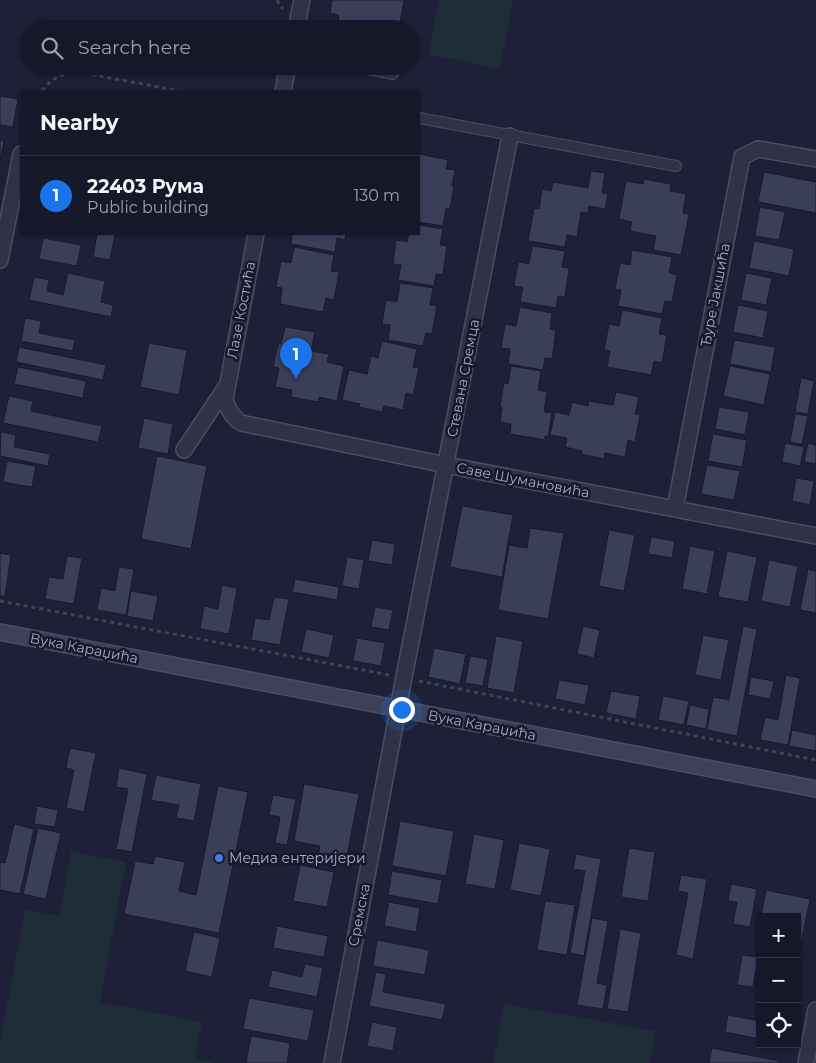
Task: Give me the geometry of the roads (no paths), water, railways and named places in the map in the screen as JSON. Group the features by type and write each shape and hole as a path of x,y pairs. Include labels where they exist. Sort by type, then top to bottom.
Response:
{"main road":[{"name":"Вука Караџића","path":"0,632 816,789"}],"street":[{"path":"298,20 302,0"},
{"path":"284,90 287,75"},
{"name":"Стевана Сремца","path":"398,709 510,136"},
{"name":"Ђуре Јакшића","path":"675,509 742,156 758,149 816,159"},
{"path":"0,260 20,159"},
{"name":"Лазе Костића","path":"232,416 227,408 225,399 226,387 256,235"},
{"name":"Лазе Костића","path":"184,450 226,387"},
{"name":"Саве Шумановића","path":"232,416 241,423 251,426 816,536"},
{"name":"Сремска","path":"332,1063 398,709"},
{"path":"806,1063 816,1010"}],"lane":[{"path":"420,118 676,166"}],"place":[{"name":"22403 Рума","path":"296,379"},
{"name":"Медиа ентеријери","path":"219,858"}]}
